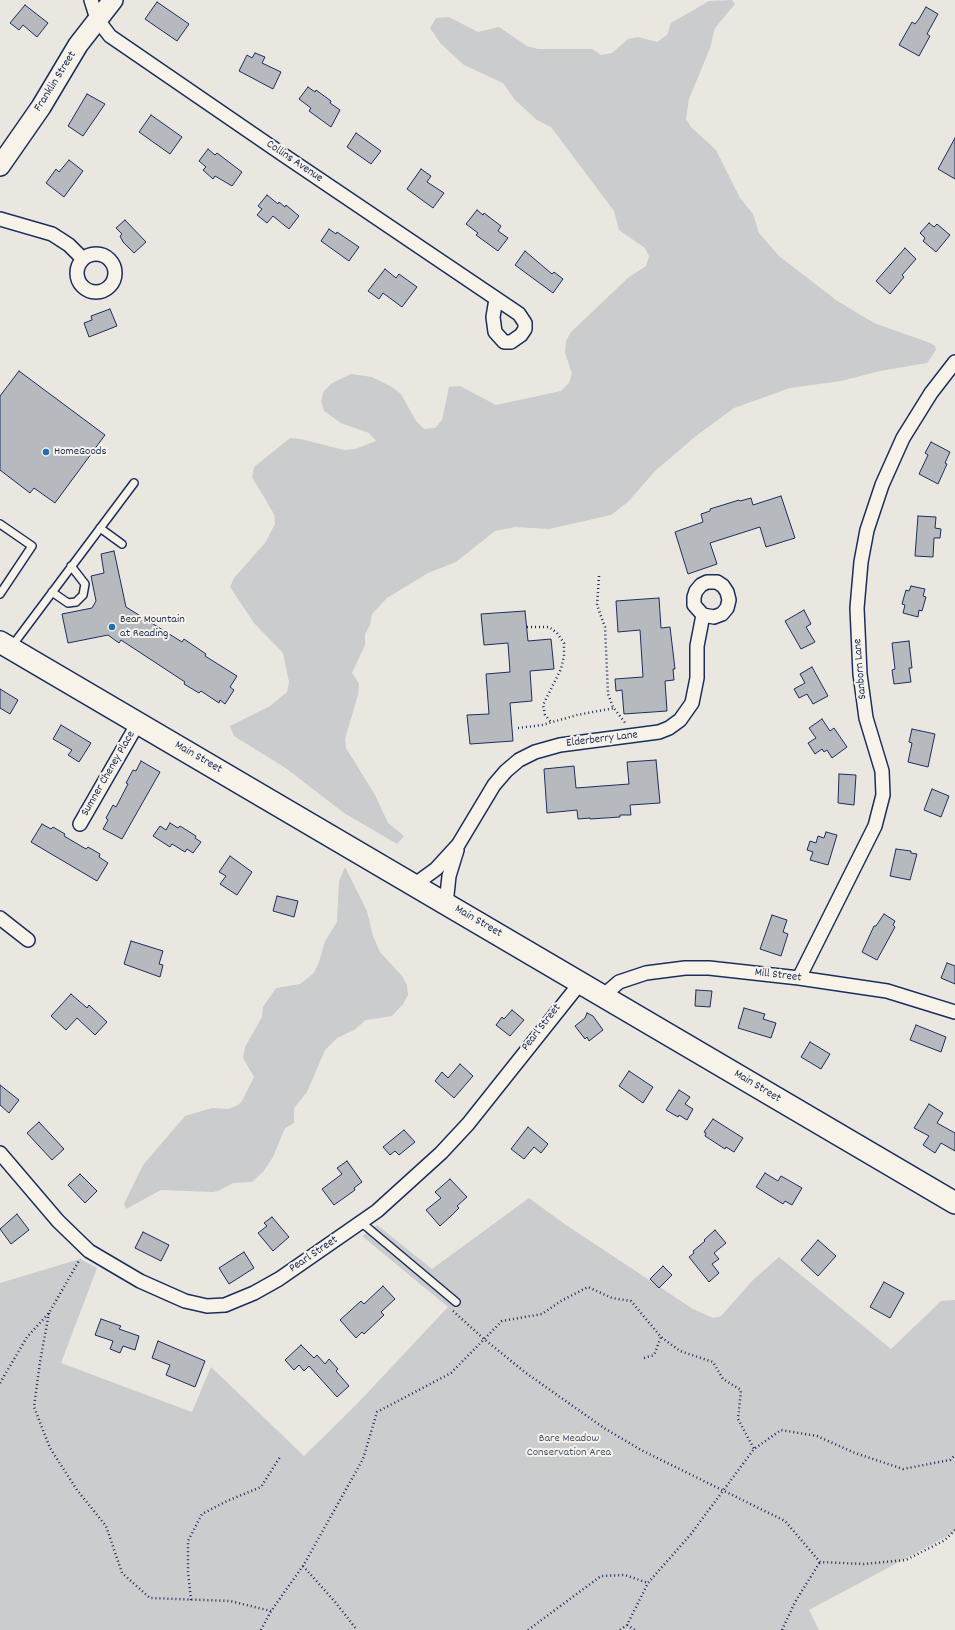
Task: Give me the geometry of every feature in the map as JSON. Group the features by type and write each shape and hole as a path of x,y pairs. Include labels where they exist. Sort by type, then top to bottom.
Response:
{"main road":[{"name":"Franklin Street","path":"0,166 25,131 78,46 112,0"},
{"name":"Main Street","path":"5,645 604,995 955,1203"}],"street":[{"name":"Collins Avenue","path":"91,0 97,19 110,36 301,168 496,299"},
{"path":"0,219 52,234 69,245 83,259"},
{"name":"Sanborn Lane","path":"799,978 870,837 878,819 884,795 882,771 866,718 860,674 857,608 861,562 867,530 882,485 903,438 931,393 955,362"},
{"name":"Elderberry Lane","path":"414,885 436,869 458,845 498,780 519,760 535,752 560,745 659,732 669,728 680,720 694,700 697,683 697,646 703,615"},
{"name":"Sumner Cheney Place","path":"80,824 138,723"},
{"name":"Elderberry Lane","path":"446,904 449,876 458,845"},
{"path":"0,918 28,940"},
{"name":"Mill Street","path":"604,995 619,982 658,970 709,968 799,978 896,993 955,1012"},
{"name":"Pearl Street","path":"0,1153 58,1221 89,1251 163,1292 198,1305 217,1307 225,1305 254,1293 362,1223 440,1153 468,1124 552,1015 581,982"}],"lane":[{"path":"5,645 52,592 134,483"},
{"path":"0,524 32,546 0,594"},
{"path":"100,528 122,544"},
{"path":"52,592 68,603 76,602 83,595 85,584 71,566"},
{"path":"362,1223 456,1302"}],"path":[{"path":"599,576 597,605 605,627 608,694 614,708 626,724 632,736"},
{"path":"526,627 549,627 558,633 564,643 564,656 561,669 543,705 545,715 551,722"},
{"path":"518,728 551,722 577,714 614,708"},
{"path":"0,1384 27,1337 49,1313 80,1259"},
{"path":"261,1630 271,1611 303,1566 363,1459 377,1412 451,1373 502,1322 542,1314 561,1301 588,1287 612,1298 631,1301 662,1338 680,1350 713,1362 723,1379 741,1390 738,1419 754,1449"},
{"path":"449,1306 484,1340 526,1373 604,1428 641,1450 785,1521 820,1562 864,1564 906,1560 945,1540 955,1530"},
{"path":"49,1313 34,1407 50,1448 77,1490 106,1526 122,1573 150,1598 230,1601 271,1611"},
{"path":"644,1358 654,1355 662,1338"},
{"path":"620,1630 627,1625 648,1583 691,1534 754,1449 781,1430 817,1436 855,1453 903,1469 950,1460 955,1455"},
{"path":"191,1600 188,1572 188,1540 202,1514 227,1500 261,1487 280,1458"},
{"path":"782,1630 795,1602 820,1562"},
{"path":"303,1566 336,1603 357,1630"},
{"path":"528,1630 601,1576 625,1575 648,1583"},
{"path":"627,1625 635,1630"}],"green space":[{"path":"732,0 735,4 715,28 710,48 689,99 686,119 691,127 716,150 740,198 753,214 759,233 779,256 836,300 874,323 930,343 935,346 936,350 927,363 880,371 841,381 790,388 734,408 696,436 655,471 628,502 611,515 549,529 515,527 495,531 456,562 428,573 387,598 372,614 370,625 365,634 365,645 352,673 359,683 358,695 345,739 346,748 375,795 388,823 404,836 397,844 344,813 287,769 234,736 230,726 270,706 287,692 289,682 283,653 254,623 230,587 234,578 265,543 275,524 274,514 252,477 254,467 290,438 301,439 344,450 355,449 376,441 369,433 341,423 324,411 321,401 324,391 332,383 351,374 372,377 392,387 401,394 416,421 424,429 435,428 442,420 449,387 460,386 496,405 561,391 569,383 572,373 565,353 566,341 571,332 629,277 646,266 649,256 645,248 619,230 614,211 551,127 537,120 515,100 503,83 464,65 441,44 430,28 436,18 449,17 478,32 499,27 527,46 538,49 592,49 601,55 612,53 628,39 638,37 657,42 667,35 671,23 709,1"},
{"path":"345,867 367,911 373,936 380,952 402,976 407,985 408,995 403,1004 392,1016 366,1020 354,1030 337,1038 325,1050 307,1092 294,1108 294,1123 285,1128 273,1157 263,1172 252,1182 233,1183 213,1192 161,1190 126,1209 124,1204 143,1165 185,1116 212,1108 228,1109 238,1105 242,1101 254,1077 243,1058 245,1047 262,1017 263,1007 276,988 300,984 314,973 325,941 337,922 339,881"},
{"name":"Bare Meadow Conservation Area","path":"529,1198 566,1225 693,1309 713,1318 721,1316 753,1280 779,1257 891,1349 941,1301 955,1300 955,1532 809,1610 819,1630 0,1630 0,1283 80,1259 97,1268 61,1363 192,1412 211,1367 304,1456 356,1405 448,1307 362,1236 377,1225 432,1269"}],"building":[{"path":"157,2 189,24 177,41 145,19"},
{"path":"25,5 48,23 37,37 23,25 19,30 10,23"},
{"path":"926,7 938,14 927,34 930,36 919,56 899,45 912,22 915,24"},
{"path":"255,53 265,57 262,63 281,72 273,89 239,71 247,55 252,58"},
{"path":"308,87 315,92 316,90 340,110 331,127 309,111 311,108 299,99"},
{"path":"87,94 105,104 83,136 68,126"},
{"path":"151,115 182,137 170,154 139,132"},
{"path":"356,133 381,151 371,164 347,147"},
{"path":"955,138 955,179 938,169"},
{"path":"208,149 215,155 217,153 242,172 232,186 215,176 213,179 203,170 206,167 199,161"},
{"path":"69,160 83,171 64,197 46,183 56,169 59,172"},
{"path":"421,169 431,176 427,182 444,193 433,208 407,189"},
{"path":"267,195 278,204 279,202 285,207 286,205 299,216 289,229 273,216 267,223 257,215 262,209 258,206"},
{"path":"477,210 483,215 484,213 501,226 498,231 508,238 498,251 476,235 478,233 466,224"},
{"path":"125,220 146,242 134,253 123,242 120,236 122,234 116,228"},
{"path":"929,223 934,227 937,224 950,235 936,252 923,241 925,238 920,233"},
{"path":"329,229 336,234 337,232 359,247 349,261 321,241"},
{"path":"905,248 916,259 902,275 904,277 890,294 876,281"},
{"path":"525,251 552,274 554,272 563,279 553,293 515,265"},
{"path":"385,269 396,278 399,274 417,287 402,307 383,293 379,299 368,291"},
{"path":"110,309 117,326 89,337 84,323 92,320 91,316"},
{"name":"HomeGoods","path":"19,371 105,435 55,503 34,488 30,493 0,470 0,396"},
{"path":"931,442 950,452 945,463 947,464 938,484 919,474 928,455 925,453"},
{"path":"781,496 795,538 766,547 760,527 710,543 717,564 688,574 675,532 703,522 701,514 710,511 710,509 751,498 753,505"},
{"path":"918,516 936,517 935,528 941,529 940,538 934,538 933,557 915,556"},
{"name":"Bear Mountain at Reading","path":"114,551 126,607 182,642 184,639 206,654 205,656 237,676 230,687 234,690 225,704 220,700 219,703 201,691 199,693 184,684 185,682 121,640 119,643 108,635 68,643 62,614 92,608 96,601 91,576 104,573 101,554"},
{"path":"911,586 925,589 923,596 926,597 922,611 919,610 918,617 903,613 905,605 902,604 906,590 909,591"},
{"path":"659,598 661,628 670,627 675,669 673,669 674,680 665,681 667,711 624,714 622,690 616,691 615,679 643,677 640,630 618,632 616,601"},
{"path":"804,610 811,624 806,627 815,642 801,649 785,621"},
{"path":"525,611 528,641 551,639 554,669 530,671 532,701 510,703 513,741 470,744 467,715 489,714 486,674 510,672 508,643 484,645 481,614"},
{"path":"909,641 912,668 909,668 911,682 894,684 892,670 895,669 892,643"},
{"path":"812,667 828,696 813,704 807,694 799,698 794,689 805,683 800,674"},
{"path":"0,689 18,700 10,714 0,708"},
{"path":"822,719 830,731 834,728 847,747 832,758 827,750 824,752 822,749 815,754 808,743 816,738 809,728"},
{"path":"61,725 91,743 79,762 68,755 72,750 53,739"},
{"path":"912,729 935,734 928,767 908,762 912,743 909,742"},
{"path":"656,760 660,803 630,805 631,815 620,815 620,817 578,819 577,810 547,813 544,769 574,766 576,788 629,784 627,762"},
{"path":"141,761 160,772 122,839 103,829 108,820 106,818 113,805 116,807 128,784 126,783 133,770 136,771"},
{"path":"839,774 856,775 854,805 838,803"},
{"path":"932,789 949,796 941,817 924,810"},
{"path":"170,823 178,828 180,826 196,836 195,838 201,842 193,853 187,849 185,852 172,844 170,847 153,836 160,826 166,830"},
{"path":"42,824 51,829 53,827 65,834 64,836 86,849 88,847 100,854 99,857 108,863 97,881 31,842"},
{"path":"826,832 837,835 828,865 810,860 813,852 807,850 810,841 816,843 818,836 824,838"},
{"path":"896,849 911,851 911,853 917,854 910,880 890,876"},
{"path":"230,856 252,872 237,895 220,884 226,876 219,872"},
{"path":"277,896 298,901 294,917 273,911"},
{"path":"884,914 895,921 893,925 895,927 877,960 862,952 874,926 876,926"},
{"path":"772,915 787,920 783,932 788,934 781,956 760,949"},
{"path":"131,941 163,951 159,964 163,965 160,977 124,964"},
{"path":"947,963 955,966 955,984 941,978"},
{"path":"696,990 712,991 710,1007 695,1006"},
{"path":"71,994 87,1008 89,1005 107,1022 95,1035 77,1018 66,1030 51,1016"},
{"path":"744,1008 765,1014 763,1019 776,1023 771,1038 738,1028"},
{"path":"512,1010 524,1020 510,1036 496,1025 502,1017 504,1019"},
{"path":"587,1013 593,1016 603,1030 589,1041 587,1037 585,1039 575,1026 585,1018"},
{"path":"916,1025 946,1037 941,1052 910,1040"},
{"path":"810,1042 830,1054 821,1069 801,1057"},
{"path":"460,1064 473,1076 454,1098 435,1081 442,1072 448,1078"},
{"path":"629,1071 653,1087 643,1103 619,1086"},
{"path":"0,1085 19,1100 9,1113 0,1105"},
{"path":"679,1090 690,1097 685,1104 693,1109 687,1120 666,1110"},
{"path":"929,1104 943,1113 937,1123 955,1133 955,1151 941,1143 935,1153 923,1145 929,1136 914,1128"},
{"path":"713,1119 743,1138 734,1152 726,1147 725,1149 705,1136 706,1133 704,1132"},
{"path":"39,1122 64,1149 52,1160 27,1133"},
{"path":"528,1127 548,1144 541,1153 534,1147 524,1159 511,1149"},
{"path":"404,1130 415,1142 399,1155 395,1151 390,1155 383,1147"},
{"path":"347,1161 362,1182 354,1188 355,1190 334,1205 322,1189 342,1174 337,1168"},
{"path":"765,1173 778,1181 781,1176 802,1188 792,1205 785,1201 783,1204 756,1187"},
{"path":"80,1174 97,1191 85,1203 68,1185"},
{"path":"450,1179 467,1197 457,1206 459,1208 440,1226 426,1210 441,1198 435,1192"},
{"path":"17,1214 29,1230 11,1244 0,1229"},
{"path":"272,1217 289,1237 273,1251 258,1233 267,1226 264,1223"},
{"path":"715,1230 726,1243 714,1253 719,1259 712,1264 719,1273 709,1282 689,1257 694,1253 693,1251"},
{"path":"143,1232 169,1245 161,1261 135,1248"},
{"path":"818,1240 836,1256 818,1276 801,1260"},
{"path":"244,1252 254,1268 229,1284 219,1268"},
{"path":"663,1266 672,1275 659,1288 650,1279"},
{"path":"884,1282 904,1293 890,1318 870,1307"},
{"path":"383,1286 395,1299 381,1312 384,1315 364,1334 362,1332 356,1338 340,1320 361,1301 364,1304"},
{"path":"101,1319 121,1326 119,1329 139,1336 135,1350 123,1346 120,1353 110,1349 113,1341 95,1335"},
{"path":"158,1341 205,1361 195,1387 166,1375 170,1365 152,1358"},
{"path":"301,1345 314,1358 317,1355 325,1364 329,1359 338,1369 336,1371 349,1386 337,1397 309,1366 304,1371 299,1365 294,1370 285,1360"}],"place":[{"name":"HomeGoods","path":"46,452"},
{"name":"Bear Mountain at Reading","path":"112,627"}]}
